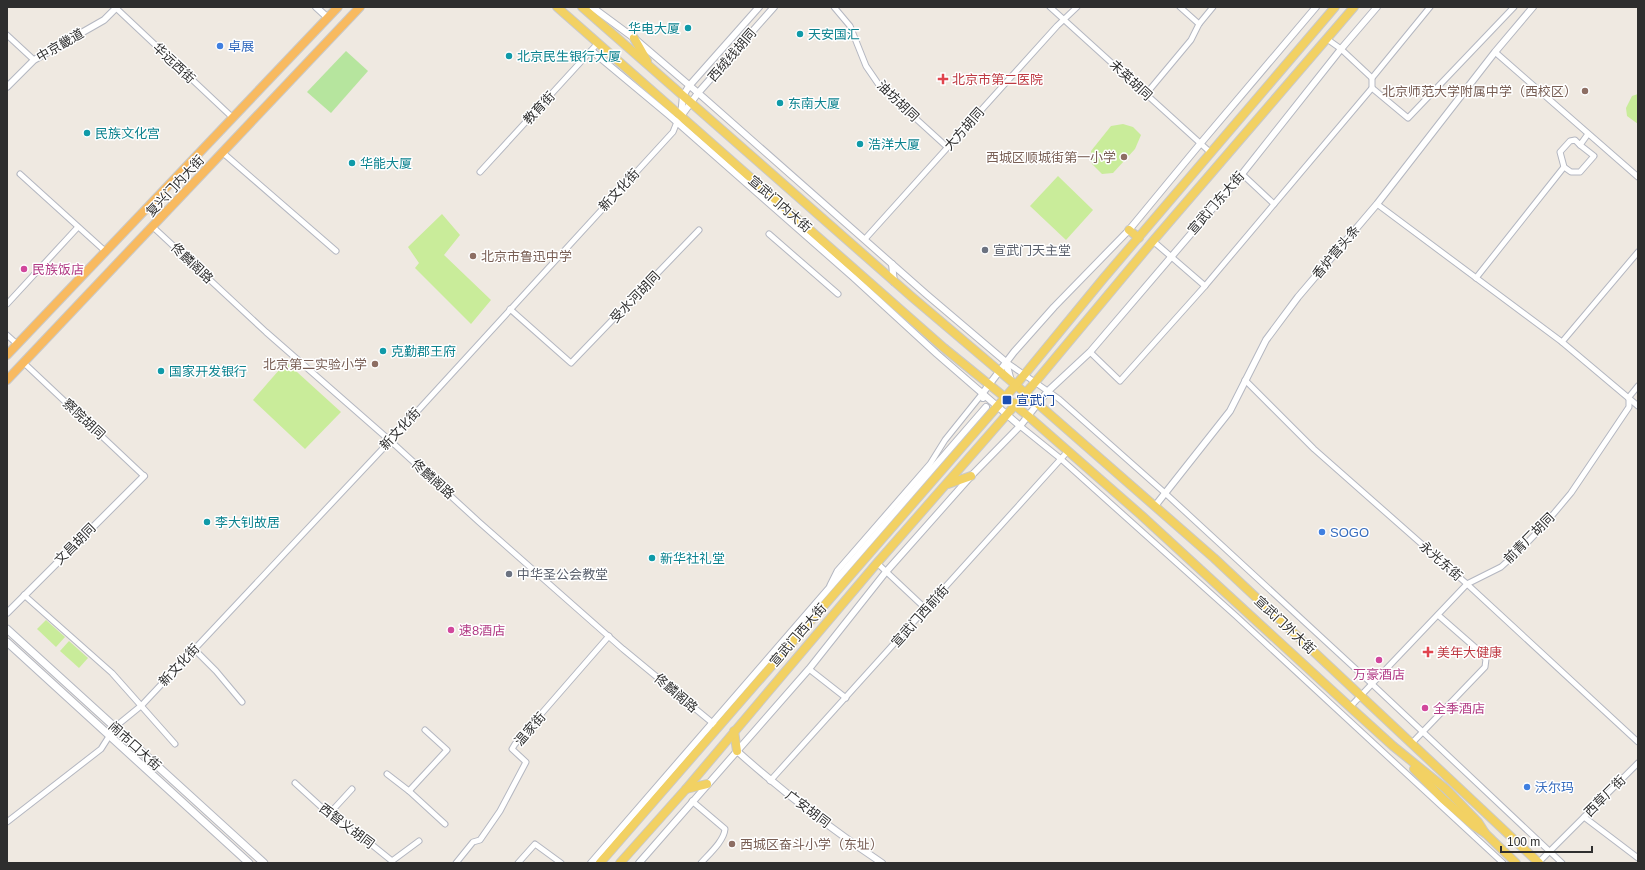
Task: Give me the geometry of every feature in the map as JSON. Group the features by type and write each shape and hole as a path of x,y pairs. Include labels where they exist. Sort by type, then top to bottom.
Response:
{"highway":[{"name":"复兴门内大街","path":"7,355 338,7"},
{"name":"复兴门内大街","path":"7,380 360,7"}],"main road":[{"name":"宣武门内大街","path":"557,7 598,43 679,119 944,348 1004,398 1015,405"},
{"path":"1129,230 1139,238 1336,7"},
{"name":"宣武门东大街","path":"1025,393 1354,7"},
{"name":"宣武门内大街","path":"589,8 690,103 1013,384"},
{"path":"634,38 649,65"},
{"name":"宣武门西大街","path":"600,862 714,725 828,595 997,407 1013,384 1026,372 1139,238"},
{"name":"宣武门外大街","path":"1013,384 1038,404 1214,558 1539,863"},
{"name":"宣武门西大街","path":"620,863 686,789 877,563 1025,393"},
{"name":"宣武门外大街","path":"1015,405 1141,515 1393,746 1446,789 1478,822 1485,833 1516,863"},
{"path":"947,484 971,476"},
{"name":"闹市口大街","path":"7,629 264,863"},
{"name":"闹市口大街","path":"7,642 249,863"},
{"path":"734,731 737,750"},
{"path":"686,789 707,784"}],"street":[{"path":"316,7 328,18"},
{"name":"西绒线胡同","path":"683,96 689,86 759,7"},
{"name":"西绒线胡同","path":"679,119 698,93 774,7"},
{"name":"油坊胡同","path":"834,7 850,26 866,66 879,85 947,147"},
{"name":"未英胡同","path":"1050,7 1211,153"},
{"name":"大方胡同","path":"865,239 947,147 1076,7"},
{"path":"1180,7 1199,24"},
{"path":"1146,94 1191,40 1199,24 1213,7"},
{"path":"982,394 1006,362 1054,307 1129,230 1316,7"},
{"name":"宣武门东大街","path":"1020,426 1048,392 1090,352 1242,174 1341,49 1377,7"},
{"path":"1090,352 1120,381 1205,286 1372,88 1372,78 1430,7"},
{"path":"1372,88 1408,118 1514,7"},
{"name":"香炉营头条","path":"1155,506 1230,411 1266,340 1298,297 1376,204 1495,52 1533,7"},
{"name":"中京畿道","path":"7,87 34,60 104,20 117,8"},
{"name":"华远西街","path":"117,8 233,118"},
{"path":"589,8 634,38 1006,362 1048,392 1059,398 1165,493 1372,684 1562,863"},
{"path":"7,35 34,60"},
{"path":"1327,39 1341,49 1372,78"},
{"name":"教育街","path":"480,172 598,43"},
{"path":"592,51 679,119 982,394 1061,459 1236,616 1503,863"},
{"path":"1495,52 1638,177"},
{"path":"679,119 683,96"},
{"name":"新文化街","path":"7,822 101,749 115,728 142,705 390,441 673,132 679,119"},
{"path":"1580,145 1588,134"},
{"path":"1570,140 1575,140 1594,156 1580,172 1571,172 1564,167 1560,152 1570,140"},
{"path":"222,152 336,251"},
{"path":"1476,278 1564,167"},
{"path":"20,174 105,251"},
{"path":"1242,174 1274,204"},
{"path":"1376,204 1562,342 1638,406"},
{"path":"7,304 78,227"},
{"name":"佟麟阁路","path":"153,227 266,332 609,636 714,725"},
{"name":"受水河胡同","path":"510,309 571,363 699,230"},
{"path":"769,234 838,294"},
{"path":"1153,241 1205,286"},
{"path":"1562,342 1638,252"},
{"path":"892,264 894,282"},
{"path":"7,335 17,344"},
{"path":"1006,362 1013,384"},
{"name":"察院胡同","path":"24,363 144,476"},
{"name":"永光东街","path":"1246,380 1314,449 1468,584 1638,742"},
{"path":"1629,397 1638,386"},
{"path":"982,394 986,407 997,407"},
{"name":"宣武门西大街","path":"828,595 837,571 930,464 945,440 982,394"},
{"name":"前青厂胡同","path":"1350,707 1468,584 1501,567 1523,547 1571,493 1629,407 1629,397"},
{"name":"宣武门西大街","path":"828,595 986,407"},
{"path":"638,863 809,669 885,573 971,476 1020,426"},
{"name":"宣武门西前街","path":"770,781 1068,451"},
{"name":"文昌胡同","path":"7,613 144,476"},
{"path":"877,563 885,573 926,609"},
{"path":"24,595 112,673 142,705 175,744"},
{"path":"1412,743 1485,667 1486,659 1478,650 1438,615"},
{"name":"温家街","path":"456,863 473,842 480,840 500,811 526,762 512,749 515,744 609,636"},
{"path":"194,649 216,671 242,702"},
{"path":"809,669 846,698"},
{"name":"宣武门西大街","path":"591,863 714,725"},
{"path":"409,791 447,750 425,730"},
{"name":"广安胡同","path":"737,750 770,781 813,814 882,863"},
{"name":"西草厂街","path":"1539,863 1638,763"},
{"path":"387,774 409,791 445,824"},
{"name":"西智义胡同","path":"295,783 329,814 361,839 366,840 392,862 419,840"},
{"path":"329,814 352,789"},
{"path":"692,801 725,829 725,834 701,863"},
{"path":"1584,817 1638,858"},
{"path":"518,863 535,844 561,863"}],"green space":[{"path":"346,51 368,71 331,113 307,92"},
{"path":"1638,94 1638,124 1627,116 1626,108 1632,96"},
{"path":"1123,124 1133,127 1141,135 1135,149 1113,173 1102,174 1092,164 1091,151 1111,126"},
{"path":"1058,176 1093,210 1066,240 1030,206"},
{"path":"442,214 460,235 444,255 491,300 471,324 415,268 419,263 408,247"},
{"path":"286,362 341,412 305,449 253,400"},
{"path":"46,620 65,637 56,647 37,629"},
{"path":"69,641 88,658 79,668 60,651"}],"place":[{"name":"华电大厦","path":"688,28"},
{"name":"天安国汇","path":"800,34"},
{"name":"卓展","path":"220,46"},
{"name":"北京民生银行大厦","path":"509,56"},
{"name":"北京市第二医院","path":"943,79"},
{"name":"北京师范大学附属中学（西校区）","path":"1585,91"},
{"name":"东南大厦","path":"780,103"},
{"name":"民族文化宫","path":"87,133"},
{"name":"浩洋大厦","path":"860,144"},
{"name":"西城区顺城街第一小学","path":"1124,157"},
{"name":"华能大厦","path":"352,163"},
{"name":"宣武门天主堂","path":"985,250"},
{"name":"北京市鲁迅中学","path":"473,256"},
{"name":"民族饭店","path":"24,269"},
{"name":"克勤郡王府","path":"383,351"},
{"name":"北京第二实验小学","path":"375,364"},
{"name":"国家开发银行","path":"161,371"},
{"name":"宣武门","path":"1007,400"},
{"name":"李大钊故居","path":"207,522"},
{"name":"SOGO","path":"1322,532"},
{"name":"新华社礼堂","path":"652,558"},
{"name":"中华圣公会教堂","path":"509,574"},
{"name":"速8酒店","path":"451,630"},
{"name":"美年大健康","path":"1428,652"},
{"name":"万豪酒店","path":"1379,660"},
{"name":"全季酒店","path":"1425,708"},
{"name":"沃尔玛","path":"1527,787"},
{"name":"西城区奋斗小学（东址）","path":"732,844"}]}
